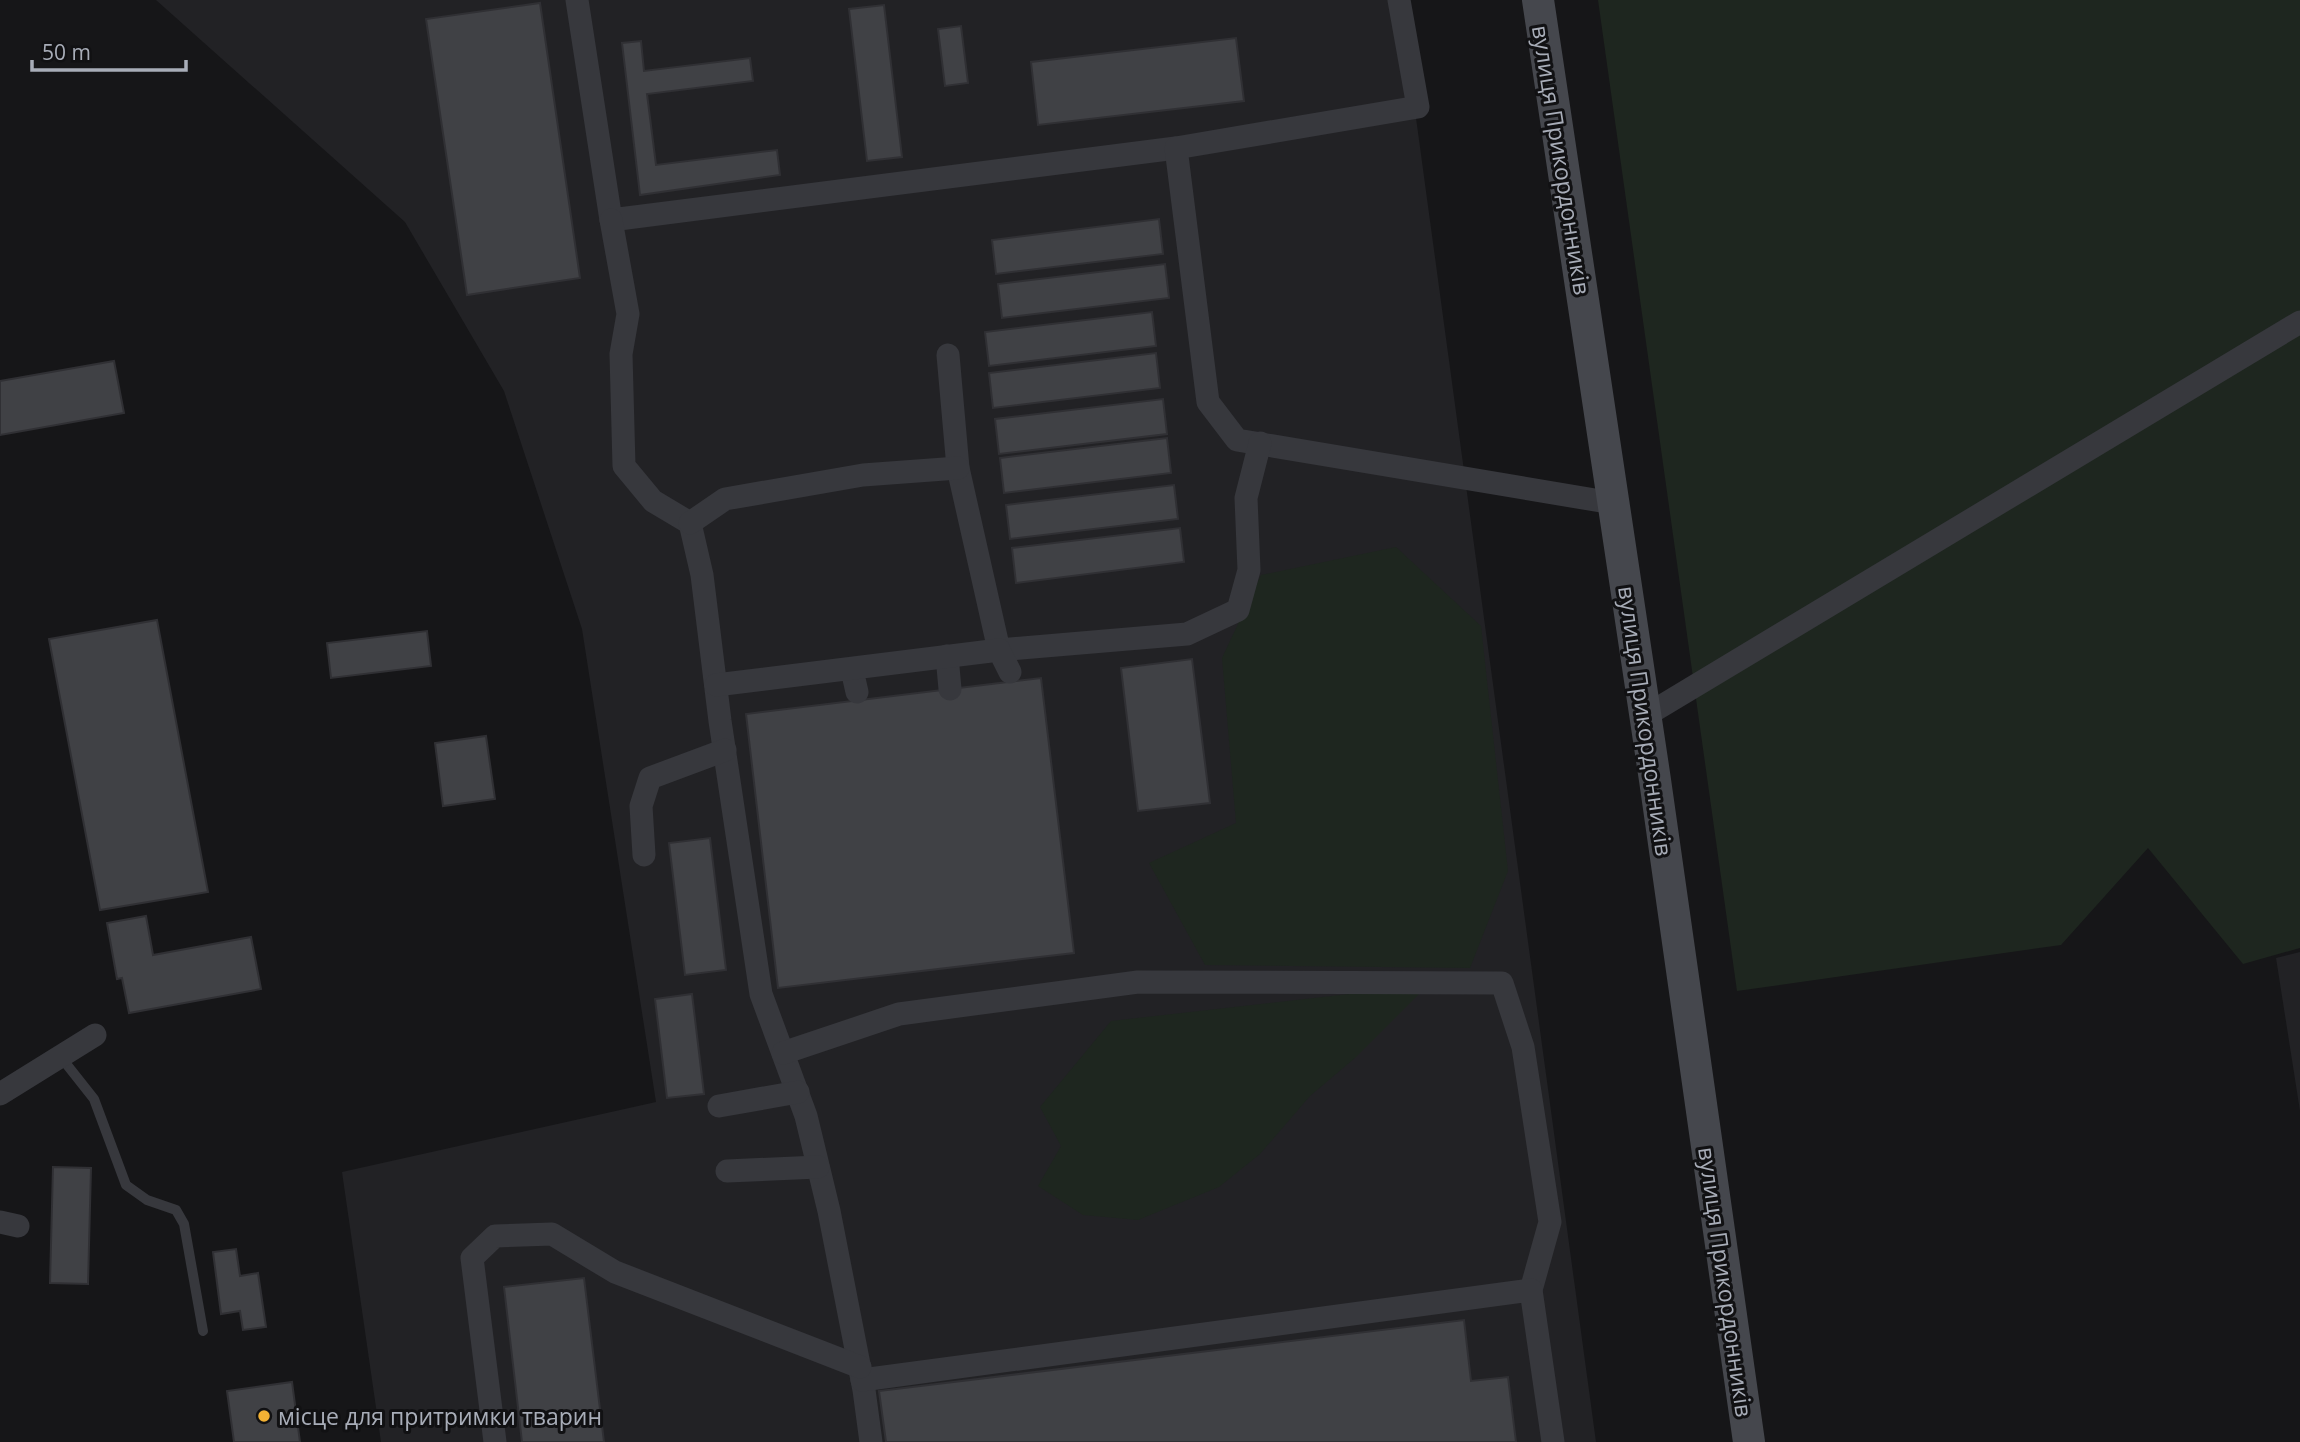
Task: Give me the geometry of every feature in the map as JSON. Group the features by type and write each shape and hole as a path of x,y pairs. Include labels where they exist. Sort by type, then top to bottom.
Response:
{"street":[{"path":"578,0 628,314 621,354 624,466 653,501 690,523 702,575 761,994 797,1092 818,1167 861,1373 871,1442"},
{"path":"611,220 1176,148 1418,107 1399,0"},
{"name":"вулиця Прикордонників","path":"1538,0 1645,716 1749,1442"},
{"path":"1176,148 1208,402 1237,440 1613,503"},
{"path":"1645,716 2300,323"},
{"path":"948,355 958,468 999,650 1010,673"},
{"path":"716,685 854,681 947,656 1187,634 1238,610 1249,570 1246,498 1260,443"},
{"path":"690,523 724,499 863,475 958,468"},
{"path":"947,656 950,689"},
{"path":"644,855 641,806 650,778 725,750"},
{"path":"783,1053 899,1014 1138,982 1502,983 1523,1047 1550,1222 1531,1290 1553,1442"},
{"path":"0,1094 95,1035"},
{"path":"719,1106 797,1092"},
{"path":"727,1171 818,1167"},
{"path":"495,1442 472,1258 495,1236 552,1234 615,1272 861,1373 1531,1290"}],"lane":[{"path":"60,1056 94,1100 126,1185 147,1200 176,1210 184,1224 204,1331"}],"shaded area":[{"path":"156,0 1400,0 1596,1442 381,1442 342,1172 656,1102 582,629 504,391 405,222"},
{"path":"1598,0 2300,0 2300,948 2243,964 2148,848 2061,945 1737,991"},
{"path":"1396,547 1481,626 1508,871 1470,968 1205,965 1149,863 1236,823 1222,658 1261,575"},
{"path":"2300,952 2300,1111 2276,958"},
{"path":"1428,985 1355,1058 1310,1096 1260,1154 1219,1187 1138,1220 1083,1215 1038,1186 1061,1146 1040,1107 1111,1021"}],"building":[{"path":"540,3 580,278 467,295 426,19"},
{"path":"884,5 902,157 867,161 849,9"},
{"path":"961,26 968,83 945,86 938,29"},
{"path":"1236,38 1244,101 1038,125 1031,62"},
{"path":"641,41 644,71 750,58 753,81 647,94 656,165 777,150 780,175 640,195 622,43"},
{"path":"1159,219 1163,254 996,274 992,240"},
{"path":"1165,264 1169,298 1002,318 998,284"},
{"path":"1152,312 1156,346 989,366 985,332"},
{"path":"1156,353 1160,388 993,408 989,373"},
{"path":"114,361 124,413 0,435 0,381"},
{"path":"1163,399 1167,434 999,454 995,419"},
{"path":"1167,438 1171,473 1004,493 1000,458"},
{"path":"1174,485 1178,519 1010,539 1006,505"},
{"path":"1180,528 1184,562 1016,583 1012,548"},
{"path":"157,620 208,892 100,910 49,639"},
{"path":"427,631 431,666 331,678 327,643"},
{"path":"1192,659 1210,803 1138,811 1121,668"},
{"path":"1041,678 1074,953 778,988 746,714"},
{"path":"486,736 495,799 443,806 435,743"},
{"path":"710,838 726,970 685,975 669,843"},
{"path":"146,916 153,955 251,937 261,989 129,1013 122,978 117,979 107,923"},
{"path":"692,994 704,1094 667,1098 655,999"},
{"path":"53,1167 91,1168 88,1284 50,1283"},
{"path":"236,1249 240,1276 258,1273 266,1327 243,1330 240,1311 221,1314 213,1252"},
{"path":"584,1278 604,1442 522,1442 504,1287"},
{"path":"1464,1320 1471,1381 1508,1377 1516,1442 886,1442 879,1391"},
{"name":"місце для притримки тварин","path":"292,1382 300,1442 234,1442 227,1391"}],"place":[{"name":"місце для притримки тварин","path":"264,1416"}]}
